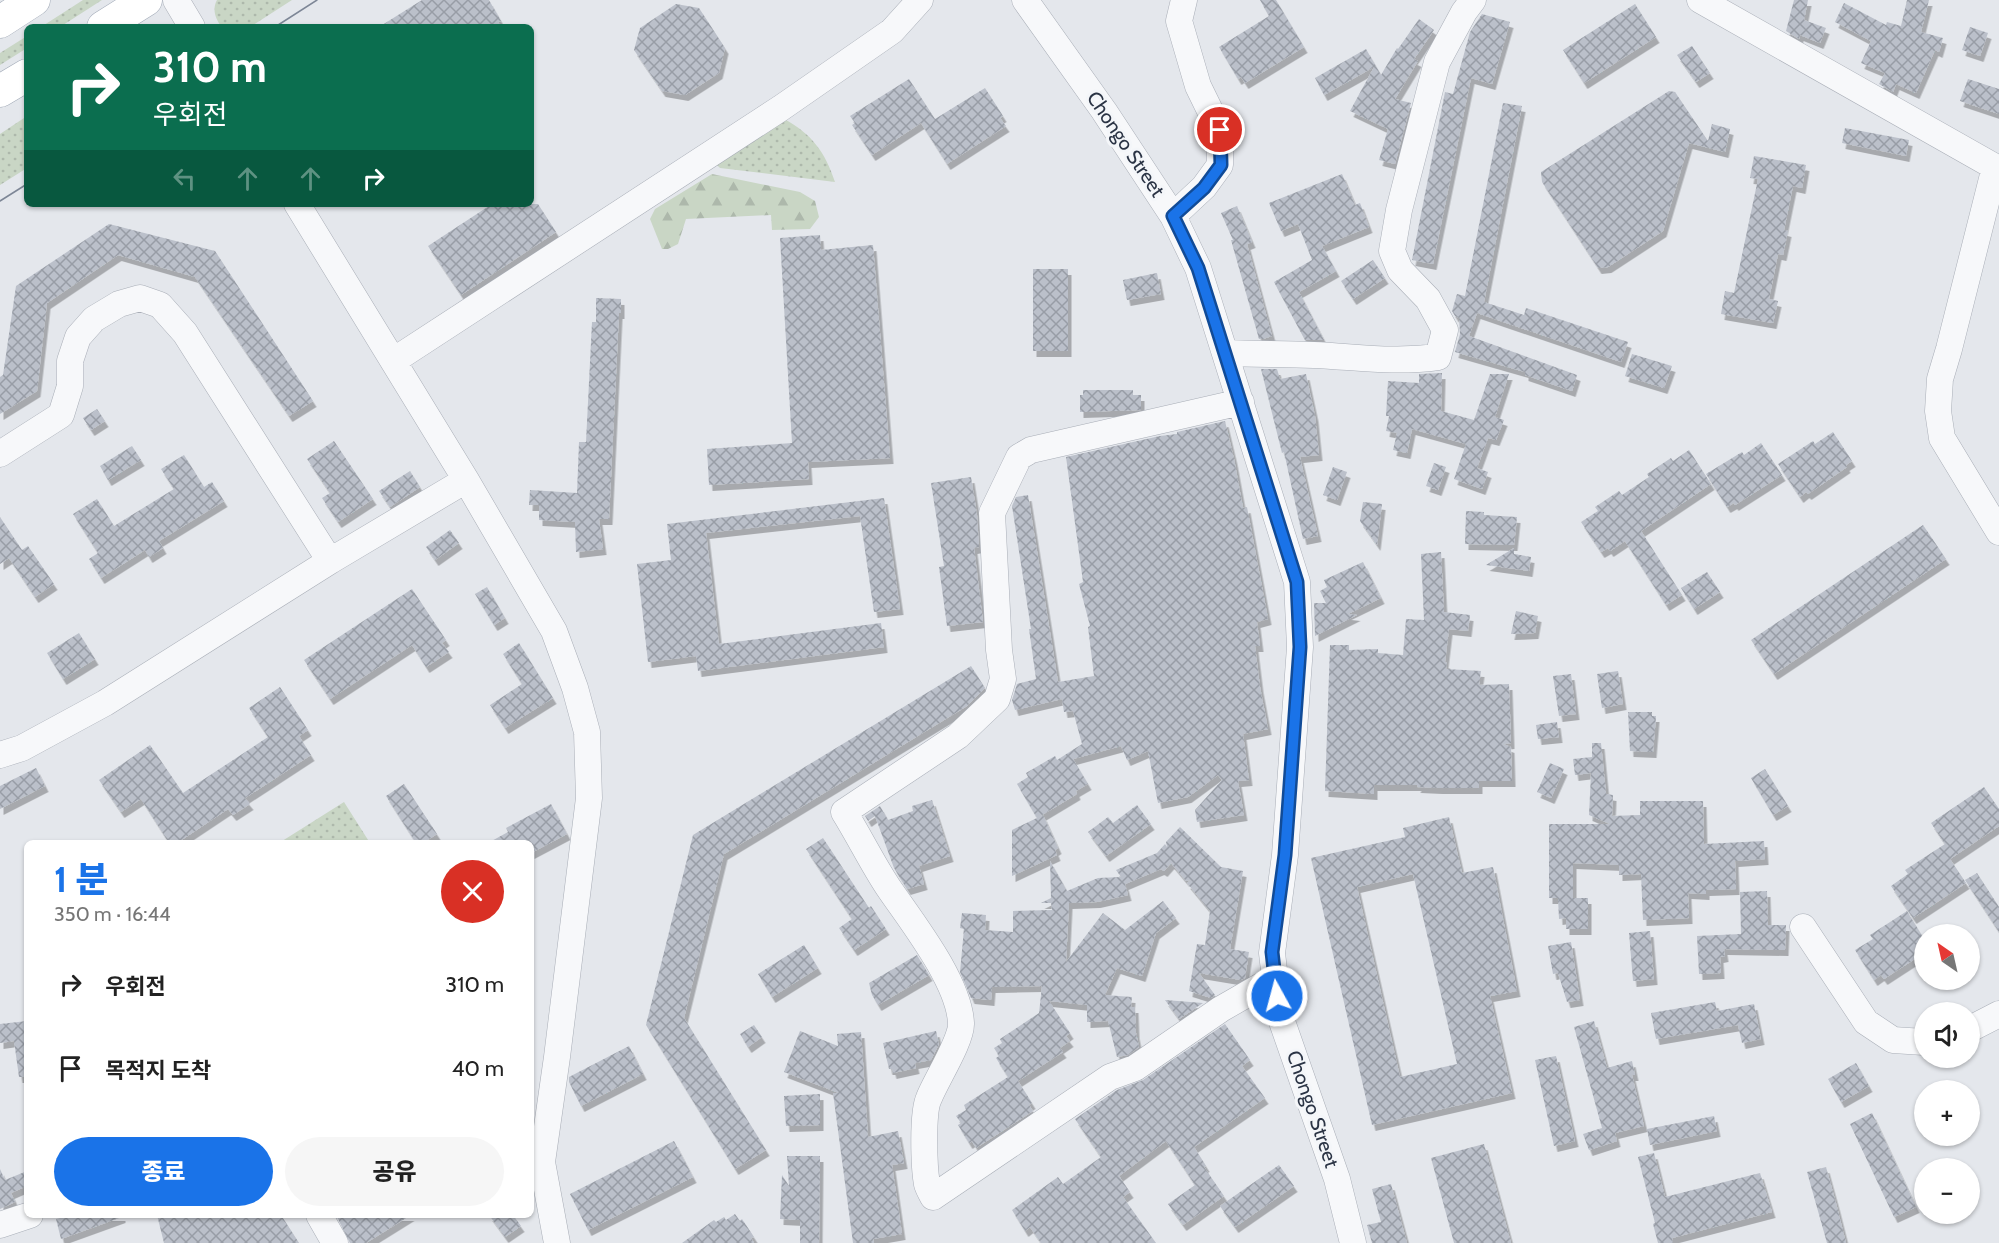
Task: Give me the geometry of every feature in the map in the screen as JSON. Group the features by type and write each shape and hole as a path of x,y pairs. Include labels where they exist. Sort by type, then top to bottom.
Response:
{"main road":[{"path":"0,22 34,0"},
{"path":"108,24 146,0"},
{"path":"0,92 24,77"}],"street":[{"path":"176,0 190,24"},
{"path":"393,361 781,108 892,31 920,0"},
{"name":"Chongo Street","path":"1025,0 1104,111 1173,216 1198,268 1297,582 1300,647 1285,855 1272,952 1279,1013 1337,1179 1353,1243"},
{"path":"1173,216 1204,188 1221,165 1220,130 1198,86 1179,21 1184,0"},
{"path":"1226,353 1315,355 1374,360 1418,360 1438,357 1445,330 1428,299 1400,270 1392,251 1399,210 1437,62 1473,0"},
{"path":"1700,0 1997,168 1940,379 1938,411 1942,438 1999,532"},
{"path":"299,207 466,480 554,631 575,688 587,732 589,798 542,1162 557,1243"},
{"path":"0,454 61,416 70,386 70,360 78,337 94,320 119,304 140,298 160,305 184,333 330,561"},
{"path":"1241,402 1031,450 1019,457 992,513 1003,679 996,699 958,736 844,812 888,886 923,938 946,977 957,1002 962,1024 956,1042 927,1101 925,1153 927,1186 933,1197 1110,1077 1135,1068 1221,1009 1275,978"},
{"path":"0,755 22,748 105,703 330,561 466,480"},
{"path":"1803,927 1866,1022 1893,1040 1914,1041"},
{"path":"1980,1024 1999,1014"},
{"path":"0,1225 24,1217"},
{"path":"321,1218 335,1243"}],"green space":[{"path":"83,0 102,0 65,24 46,24"},
{"path":"217,0 292,0 255,24 220,24 215,14"},
{"path":"24,38 24,50 0,65 0,53"},
{"path":"24,118 24,170 0,185 0,134"},
{"path":"784,119 802,131 816,145 827,162 835,182 720,168 716,164"},
{"path":"712,174 800,192 815,201 819,217 810,229 772,230 771,215 686,219 678,244 662,249 650,219 655,209"},
{"path":"344,802 368,840 284,840"}],"building":[{"path":"422,0 489,0 501,21 498,22 499,24 384,24"},
{"path":"1260,0 1276,0 1304,47 1245,83 1241,77 1238,79 1219,47 1269,16"},
{"path":"1794,0 1808,0 1804,20 1826,28 1820,43 1800,35 1799,39 1786,31"},
{"path":"1907,0 1929,0 1921,32 1943,38 1939,52 1935,50 1916,93 1896,84 1893,92 1879,84 1885,73 1861,63 1871,41 1835,22 1844,3 1886,25 1887,22 1901,26"},
{"path":"676,4 699,8 725,48 719,73 685,95 662,91 634,50 640,28"},
{"path":"1635,4 1656,37 1584,83 1563,50"},
{"path":"1482,14 1510,22 1492,84 1471,78 1433,264 1412,260 1445,92 1453,94 1470,32"},
{"path":"1419,19 1434,30 1414,59 1418,61 1395,99 1411,103 1395,164 1379,160 1388,129 1350,111 1374,67 1324,95 1315,78 1366,49 1381,75 1397,48"},
{"path":"1970,27 1988,33 1980,56 1962,50"},
{"path":"1692,46 1710,73 1696,82 1677,55"},
{"path":"909,79 935,119 985,88 1003,116 1000,118 1006,126 947,164 921,123 872,155 852,125 855,123 850,116"},
{"path":"1968,79 1999,89 1999,114 1960,101"},
{"path":"1669,91 1675,92 1708,141 1712,124 1730,129 1725,152 1689,143 1663,231 1608,267 1598,268 1542,182 1541,172"},
{"path":"1503,103 1522,106 1484,302 1524,315 1526,308 1628,342 1621,362 1477,313 1469,336 1577,375 1572,391 1525,375 1525,372 1455,352 1460,334 1459,318 1452,311 1457,294 1465,296"},
{"path":"1845,128 1909,140 1906,156 1842,143"},
{"path":"1754,156 1806,165 1802,188 1793,186 1784,230 1788,231 1783,255 1778,254 1769,299 1778,301 1773,323 1721,314 1725,291 1734,293 1758,179 1750,178"},
{"path":"1342,174 1355,205 1360,203 1369,227 1322,246 1336,271 1299,292 1324,340 1305,340 1274,282 1312,260 1298,224 1281,231 1269,203"},
{"path":"534,204 538,204 556,232 461,295 428,246 487,207 534,207"},
{"path":"1237,206 1252,242 1247,244 1272,336 1263,339 1259,339 1231,240 1233,240 1221,213"},
{"path":"109,224 215,251 313,401 289,416 195,277 118,255 47,303 37,391 0,414 0,377 3,375 16,286"},
{"path":"820,235 821,250 873,245 890,458 808,462 809,479 709,485 707,449 792,443 780,238"},
{"path":"1373,260 1385,278 1353,299 1341,281"},
{"path":"1033,269 1068,269 1068,351 1033,351"},
{"path":"1157,273 1161,294 1127,300 1123,280"},
{"path":"596,298 621,299 609,519 599,519 603,549 576,552 575,522 539,520 539,505 529,505 530,490 577,493 579,442 586,442 592,322 596,322"},
{"path":"1632,354 1672,366 1664,388 1625,376"},
{"path":"1261,369 1277,369 1280,379 1306,374 1315,416 1319,455 1300,457 1318,536 1303,539 1284,452 1282,453"},
{"path":"1442,373 1441,411 1474,420 1490,374 1509,374 1495,417 1504,420 1496,440 1488,438 1477,468 1488,472 1482,489 1454,479 1466,444 1412,429 1407,453 1393,450 1397,433 1386,431 1389,416 1386,416 1388,381 1419,383 1419,374"},
{"path":"1083,390 1133,390 1133,395 1141,395 1141,410 1080,412 1080,395 1083,395"},
{"path":"97,409 105,421 91,430 83,418"},
{"path":"1225,421 1243,508 1247,507 1268,619 1257,622 1260,646 1255,646 1268,729 1243,734 1249,780 1238,781 1244,815 1197,822 1195,810 1222,780 1218,775 1188,797 1158,803 1148,751 1127,760 1121,746 1073,759 1088,784 1076,791 1077,794 1037,818 1017,784 1028,777 1026,773 1055,756 1057,760 1082,744 1073,711 1064,712 1062,699 1015,710 1012,700 1017,684 1036,679 1029,629 1031,629 1012,506 1016,497 1028,495 1058,682 1094,676 1088,627 1090,626 1079,584 1083,582 1066,457 1177,434 1177,432"},
{"path":"1833,432 1852,461 1846,465 1847,467 1808,494 1806,492 1800,497 1778,464 1813,441 1815,444"},
{"path":"334,441 373,499 338,522 322,498 330,493 307,459"},
{"path":"1761,443 1782,475 1735,505 1734,503 1727,507 1706,474 1742,452 1744,455"},
{"path":"132,446 141,460 108,480 100,466"},
{"path":"1689,450 1711,484 1641,531 1682,595 1666,605 1625,541 1610,551 1608,548 1601,552 1581,522 1598,511 1595,507 1619,491 1622,495 1649,477 1647,474 1671,458 1673,461"},
{"path":"184,455 204,487 212,482 224,501 159,541 163,548 149,557 145,550 101,578 89,559 98,553 73,514 97,499 114,526 174,489 161,469"},
{"path":"1434,463 1446,467 1438,490 1426,486"},
{"path":"1333,467 1347,472 1337,500 1323,495"},
{"path":"410,471 420,487 390,507 379,491"},
{"path":"971,477 979,547 974,548 983,622 947,626 939,567 944,566 931,483"},
{"path":"884,498 900,609 874,612 860,516 706,533 719,644 881,623 884,647 698,671 696,656 648,662 637,564 671,560 667,524"},
{"path":"1363,502 1382,504 1377,545 1360,521"},
{"path":"1466,511 1484,512 1484,515 1517,517 1514,545 1465,544"},
{"path":"0,517 22,550 28,546 54,584 35,597 9,558 0,564"},
{"path":"1923,525 1946,559 1774,674 1751,640"},
{"path":"450,530 459,543 435,560 426,547"},
{"path":"1514,548 1514,554 1531,557 1529,571 1486,565"},
{"path":"1441,552 1444,612 1470,615 1468,631 1449,629 1446,669 1481,671 1479,685 1509,684 1511,743 1503,744 1511,747 1512,781 1479,781 1479,788 1374,785 1374,794 1325,791 1330,645 1349,645 1349,650 1378,649 1378,653 1403,655 1406,619 1424,620 1421,554"},
{"path":"1363,562 1381,598 1348,614 1357,615 1315,636 1314,603 1326,603 1320,591 1327,587 1324,580"},
{"path":"1707,572 1720,592 1694,609 1681,588"},
{"path":"487,587 505,618 494,625 475,594"},
{"path":"412,589 446,640 442,643 449,652 426,667 412,645 330,699 304,660"},
{"path":"1516,611 1538,616 1535,633 1511,634"},
{"path":"79,633 95,659 63,679 47,653"},
{"path":"519,643 553,698 505,728 490,705 522,684 503,654"},
{"path":"971,666 985,688 967,706 724,854 684,1018 766,1150 735,1169 646,1025 693,835"},
{"path":"1618,671 1623,704 1602,708 1597,674"},
{"path":"1571,674 1576,714 1559,716 1553,676"},
{"path":"280,687 308,730 299,736 311,755 245,798 250,804 233,815 228,809 182,840 167,840 141,799 121,812 99,780 150,745 183,793 268,737 249,708"},
{"path":"1628,712 1652,712 1652,716 1656,716 1653,752 1630,751"},
{"path":"1557,722 1559,737 1538,739 1536,725"},
{"path":"1592,743 1601,743 1606,794 1613,795 1612,816 1640,815 1640,801 1703,801 1704,844 1764,841 1765,859 1735,861 1736,889 1706,890 1706,894 1688,893 1689,918 1643,920 1641,874 1619,875 1619,865 1573,863 1573,898 1588,898 1588,929 1566,929 1566,918 1559,919 1558,898 1549,898 1549,824 1610,824 1589,815 1591,773 1575,775 1573,759 1592,757"},
{"path":"1550,763 1564,769 1551,798 1537,792"},
{"path":"36,768 45,786 0,809 0,786"},
{"path":"1765,769 1788,806 1773,815 1751,778"},
{"path":"404,784 437,834 428,840 414,840 386,796"},
{"path":"1984,787 1999,809 1999,826 1950,859 1966,883 1913,918 1891,886 1908,874 1905,870 1945,844 1931,823"},
{"path":"932,800 950,856 919,866 924,884 907,889 894,868 875,816 868,821 865,816 880,806 888,820 913,811 912,806"},
{"path":"551,804 567,834 534,851 534,840 493,840 508,832 506,828"},
{"path":"1137,805 1151,824 1106,856 1088,832 1108,817 1113,823"},
{"path":"1043,815 1058,848 1055,850 1057,855 1012,876 1012,830"},
{"path":"1449,817 1462,873 1493,867 1517,991 1490,996 1512,1093 1372,1125 1311,858 1405,837 1403,828","holes":["1413,874 1457,1064 1400,1077 1357,887"]},
{"path":"1180,827 1221,867 1243,871 1230,949 1249,952 1245,978 1241,980 1199,973 1215,995 1211,998 1189,991 1197,944 1205,945 1210,911 1187,883 1191,880 1186,881 1171,863 1164,871 1161,869 1125,884 1128,895 1097,902 1069,903 1066,962 1103,913 1125,930 1163,901 1176,918 1156,933 1142,976 1117,968 1105,995 1132,997 1131,1007 1135,1007 1139,1047 1128,1055 1117,1057 1108,1021 1087,1022 1087,1005 1049,1001 1070,1033 1066,1036 1070,1041 1060,1048 1063,1052 1018,1081 1032,1103 1029,1105 1033,1111 976,1148 972,1141 969,1143 958,1125 961,1123 956,1116 966,1110 964,1105 1008,1077 996,1058 999,1056 994,1048 1002,1043 1000,1039 1039,1013 1042,986 992,987 991,1000 971,998 960,972 964,929 960,928 962,913 986,915 985,930 1013,932 1013,911 1052,910 1051,903 1041,903 1051,898 1050,861 1067,891 1098,878 1121,877 1116,870 1157,853 1165,844 1167,847 1166,842"},
{"path":"823,838 869,908 871,906 886,929 854,950 839,928 852,919 806,849"},
{"path":"1977,873 1999,907 1999,932 1965,880"},
{"path":"1767,891 1768,925 1786,925 1785,950 1724,949 1725,956 1720,957 1721,973 1699,974 1697,936 1741,934 1740,892"},
{"path":"1907,911 1915,924 1914,960 1884,979 1881,975 1874,980 1855,950 1873,939 1870,935"},
{"path":"1650,931 1654,979 1633,981 1629,933"},
{"path":"1571,942 1580,1000 1567,1002 1558,973 1553,974 1548,946"},
{"path":"804,945 818,968 772,997 758,974"},
{"path":"917,955 929,975 878,1005 869,983"},
{"path":"1165,1000 1203,1003 1179,1019"},
{"path":"1715,1002 1717,1011 1754,1004 1761,1039 1742,1043 1738,1025 1656,1039 1651,1013"},
{"path":"24,1021 24,1077 19,1077 14,1041 0,1043 0,1024"},
{"path":"1594,1021 1607,1068 1632,1061 1635,1075 1632,1075 1644,1126 1615,1133 1617,1141 1589,1150 1583,1134 1602,1128 1574,1027"},
{"path":"1225,1024 1250,1060 1242,1066 1265,1098 1194,1147 1206,1166 1204,1167 1224,1196 1183,1225 1168,1204 1195,1185 1166,1141 1119,1176 1130,1192 1123,1197 1156,1243 1041,1243 1030,1227 1025,1231 1012,1210 1058,1177 1063,1184 1101,1157 1075,1119 1117,1090 1143,1080"},
{"path":"754,1025 762,1037 748,1047 740,1034"},
{"path":"800,1031 838,1046 837,1034 861,1032 868,1137 898,1131 904,1163 892,1165 902,1234 873,1239 874,1243 853,1243 833,1093 839,1093 784,1072"},
{"path":"936,1031 939,1044 931,1060 915,1063 916,1068 893,1073 892,1069 889,1069 883,1043"},
{"path":"629,1046 643,1074 581,1106 569,1082 569,1077"},
{"path":"1556,1056 1575,1141 1554,1146 1535,1060"},
{"path":"1856,1063 1869,1086 1841,1102 1828,1079"},
{"path":"820,1094 820,1125 786,1126 784,1096"},
{"path":"1872,1113 1914,1203 1914,1208 1894,1217 1850,1124"},
{"path":"1714,1116 1717,1131 1650,1145 1647,1129"},
{"path":"674,1141 693,1177 588,1230 570,1194"},
{"path":"1484,1144 1511,1243 1454,1243 1431,1158"},
{"path":"1654,1153 1665,1197 1760,1173 1772,1212 1672,1238 1673,1243 1658,1243 1638,1157"},
{"path":"787,1156 820,1156 819,1243 800,1243 800,1220 780,1219 782,1175 789,1186"},
{"path":"1279,1165 1294,1186 1235,1227 1220,1206"},
{"path":"1826,1167 1846,1243 1827,1243 1807,1172"},
{"path":"0,1169 5,1180 24,1172 24,1187 11,1193 15,1202 0,1209"},
{"path":"1391,1184 1407,1243 1372,1243 1367,1225 1381,1222 1372,1189"},
{"path":"735,1214 740,1221 742,1219 754,1237 751,1238 754,1243 682,1243 714,1220 716,1222 724,1217 726,1220"},
{"path":"60,1218 119,1218 61,1239 56,1219"},
{"path":"158,1218 283,1218 299,1243 164,1243"},
{"path":"338,1218 406,1218 366,1243 350,1243"},
{"path":"491,1218 515,1218 521,1226 505,1237"}],"tram line":[{"path":"280,24 317,0"},
{"path":"0,201 24,186"}],"route":[{"path":"1220,130 1221,165 1204,188 1173,216 1198,268 1297,582 1300,647 1285,855 1272,952 1277,996"}]}
